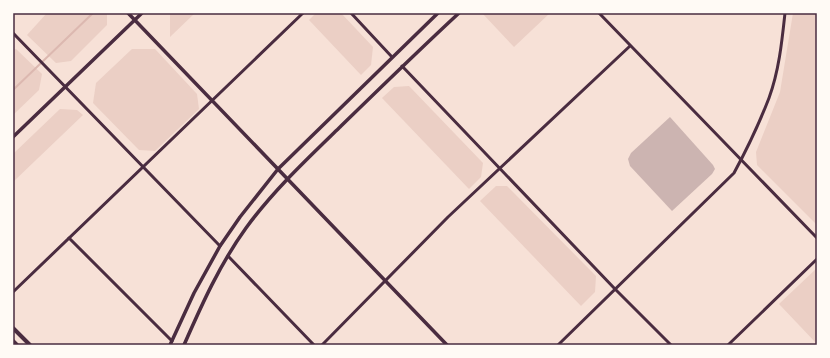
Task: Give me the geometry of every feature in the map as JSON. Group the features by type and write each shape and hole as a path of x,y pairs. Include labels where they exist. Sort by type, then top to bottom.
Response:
{"main road":[{"path":"13,328 30,345"},
{"path":"13,341 17,345"}],"street":[{"path":"128,13 445,344"},
{"path":"13,137 142,13"},
{"path":"13,292 303,13"},
{"path":"350,13 392,57"},
{"path":"170,345 200,281 220,246 240,217 278,169 438,13"},
{"path":"184,345 203,301 228,256 271,196 402,66 458,13"},
{"path":"599,13 817,238"},
{"path":"558,345 734,173 769,97 780,52 785,13"},
{"path":"13,32 220,246"},
{"path":"322,345 500,167 630,46"},
{"path":"402,66 615,289 671,345"},
{"path":"70,238 172,341"},
{"path":"228,256 314,345"},
{"path":"728,345 817,259"}],"shaded area":[{"path":"47,13 107,13 107,25 71,61 56,63 27,35"},
{"path":"170,13 195,13 170,37"},
{"path":"316,13 341,13 373,47 371,65 361,75 309,20"},
{"path":"482,13 550,13 514,47"},
{"path":"793,13 817,13 817,225 757,165 756,152 780,92"},
{"path":"16,49 42,74 39,90 13,115 13,50"},
{"path":"132,49 155,49 197,94 199,109 155,151 139,150 93,103 96,83"},
{"path":"409,86 483,163 481,177 469,189 382,98 394,87"},
{"path":"60,109 77,110 83,115 13,182 13,154"},
{"path":"496,186 507,186 596,276 595,292 581,306 480,201"},
{"path":"817,268 817,344 779,304"}],"building":[{"path":"670,117 715,169 712,174 672,211 630,166 628,159 631,153"}],"waterway":[{"path":"13,90 93,13"}]}
